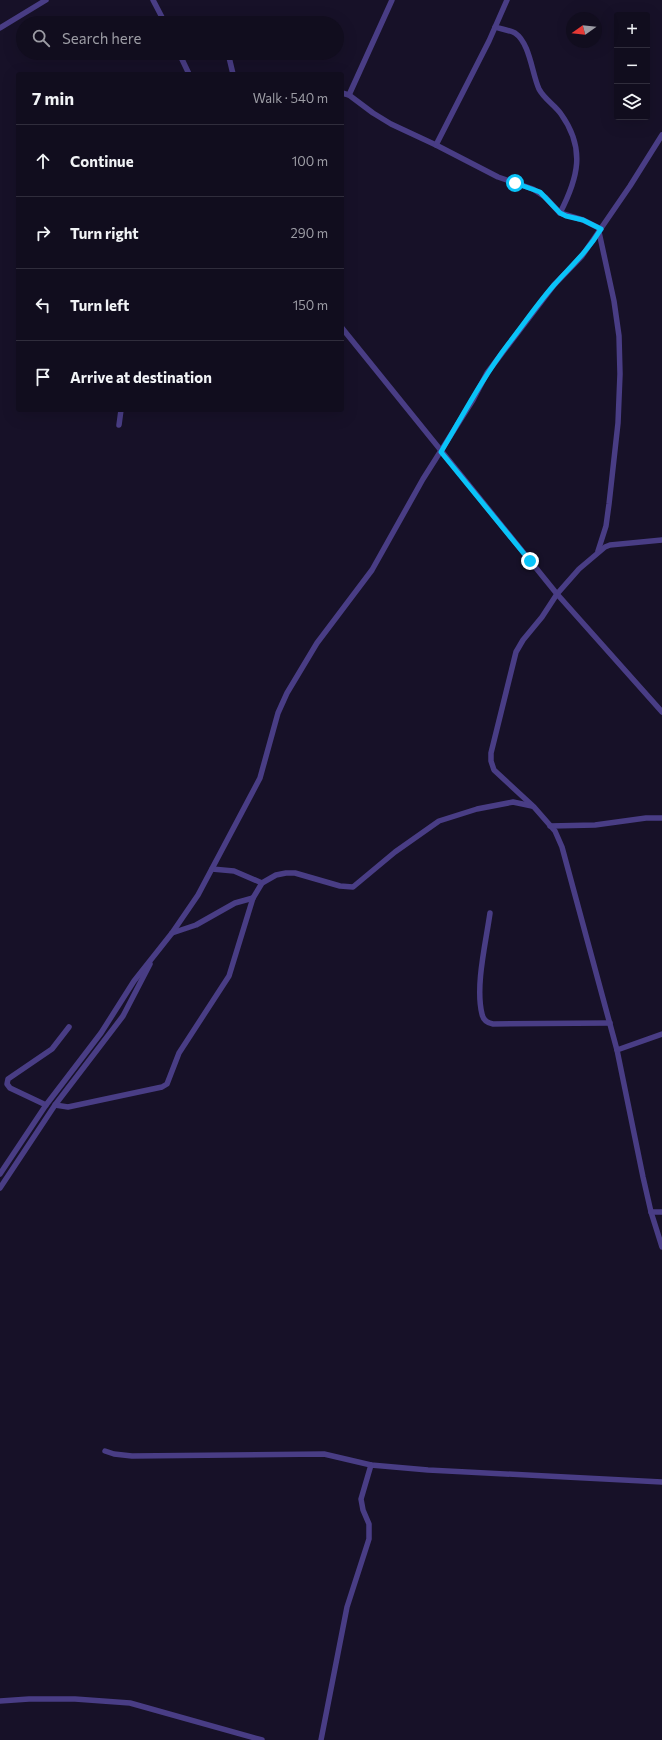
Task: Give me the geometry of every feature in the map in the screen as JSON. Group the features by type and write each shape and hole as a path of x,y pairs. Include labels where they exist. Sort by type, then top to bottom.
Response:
{"street":[{"path":"20,16 46,0"},
{"path":"153,0 161,16"},
{"path":"349,95 392,0"},
{"path":"436,145 507,0"},
{"path":"0,28 16,18"},
{"path":"495,27 509,30 522,40 526,47 540,91 561,114 572,133 577,155 575,175 572,189 560,213"},
{"path":"182,60 188,72"},
{"path":"230,60 233,72"},
{"path":"344,93 392,124 498,177 540,192 560,213 583,220 600,231 619,336 620,374 618,423 609,504 606,526 598,552"},
{"path":"0,1174 46,1104 101,1033 134,981 172,933 198,895 260,778 278,714 287,693 318,643 372,570 473,400 487,373 507,345 554,286 582,256 600,231 662,135"},
{"path":"344,331 557,594 662,712"},
{"path":"119,425 121,412"},
{"path":"662,540 610,545 598,552 579,569 557,594 542,618 523,640 516,652 491,753 492,766 494,770 534,807 550,826 559,839 562,847 617,1050 651,1212 662,1247"},
{"path":"55,1105 68,1107 162,1087 167,1084 179,1053 229,976 253,898 262,883 276,874 295,873 340,886 353,887 395,852 439,821 477,809 513,802 534,807"},
{"path":"550,826 595,825 646,818 662,818"},
{"path":"212,869 234,871 262,883"},
{"path":"172,933 196,925 235,903 253,898"},
{"path":"490,913 480,987 482,1013 486,1021 493,1024 610,1023"},
{"path":"0,1188 55,1105 123,1016 156,953"},
{"path":"46,1104 10,1088 7,1084 8,1079 52,1049 69,1027"},
{"path":"617,1050 662,1034"},
{"path":"651,1212 662,1212"},
{"path":"105,1451 114,1454 132,1456 324,1454 371,1465 428,1470 662,1482"},
{"path":"321,1740 347,1607 369,1539 369,1524 363,1510 361,1499 371,1465"},
{"path":"0,1701 29,1699 75,1699 130,1703 262,1740"}],"route":[{"path":"515,183 540,192 560,213 583,220 601,229 582,256 554,286 507,345 487,373 473,400 441,452 530,561"}]}
